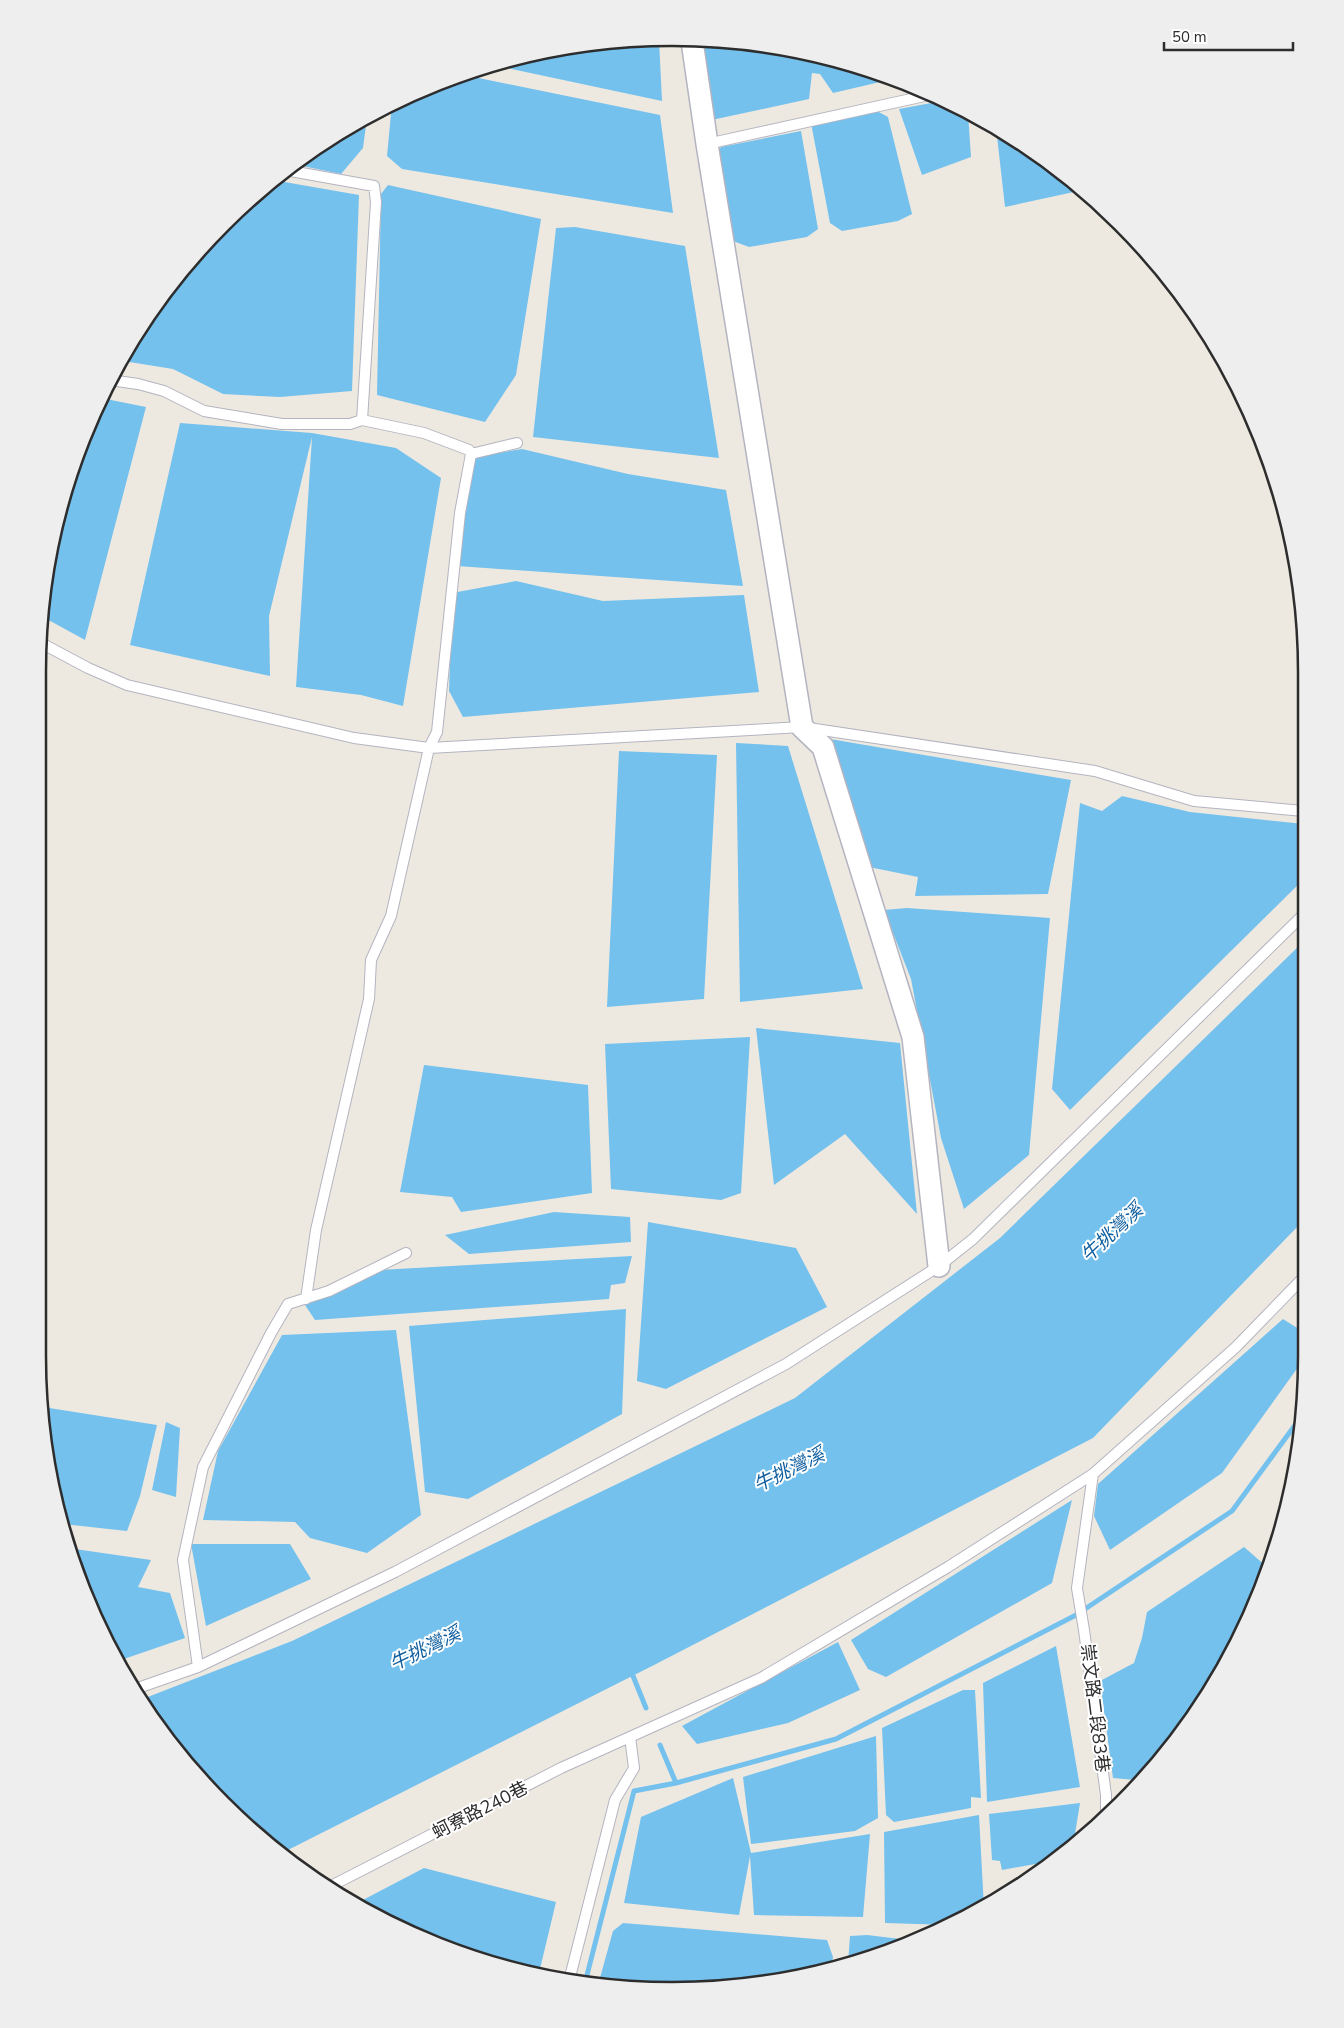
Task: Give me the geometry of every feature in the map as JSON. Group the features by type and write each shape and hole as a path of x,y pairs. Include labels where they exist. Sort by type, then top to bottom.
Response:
{"street":[{"path":"693,47 802,727 823,747 913,1037 939,1266"}],"lane":[{"path":"707,144 918,97"},
{"path":"296,172 374,186 376,202 362,420"},
{"path":"118,381 164,391 204,411 282,424 350,424 362,420 424,433 469,450 471,454 460,513 437,732 429,748 391,916 371,960 369,999 316,1230 306,1298"},
{"path":"471,454 517,443"},
{"path":"47,646 88,668 127,685 354,738 429,748 802,727 1095,771 1194,801 1298,810"},
{"path":"141,1687 198,1667 395,1572 786,1364 939,1266 973,1239 1298,920"},
{"path":"198,1667 183,1560 203,1467 271,1333 288,1304 329,1291 406,1253"},
{"name":"蚵寮路240巷","path":"336,1883 560,1768 761,1678 948,1567 1093,1474 1236,1347 1298,1283"},
{"name":"崇文路二段83巷","path":"1093,1474 1077,1588 1106,1806"},
{"path":"571,1973 615,1800 634,1768 630,1737"}],"water":[{"path":"659,47 662,101 509,68 550,58 590,52"},
{"path":"701,47 794,58 880,82 833,93 820,74 812,73 809,99 707,121"},
{"path":"476,78 660,115 673,213 402,169 387,156 391,113"},
{"path":"931,103 969,121 971,157 922,175 899,109"},
{"path":"877,111 888,117 912,214 898,221 842,231 830,223 811,123"},
{"path":"366,126 363,148 341,174 304,166"},
{"path":"801,131 818,229 807,237 749,247 733,241 715,155 721,147"},
{"path":"997,138 1020,152 1073,192 1005,207"},
{"path":"284,182 359,195 352,391 280,397 223,394 173,369 128,362 152,324 202,259 259,202"},
{"path":"388,185 541,219 516,375 485,422 377,395 381,194"},
{"path":"575,227 685,246 719,458 533,437 556,228"},
{"path":"109,400 146,407 85,640 49,620 52,590 58,550 79,471"},
{"path":"180,423 312,433 396,448 441,478 403,706 361,695 296,687 312,437 269,616 270,676 130,645"},
{"path":"522,449 628,474 726,490 743,586 457,566 468,458"},
{"path":"516,581 603,601 744,595 759,692 463,717 449,691 452,593"},
{"path":"830,739 1071,780 1048,894 915,896 918,877 869,867"},
{"path":"736,743 788,746 863,989 740,1002"},
{"path":"619,751 717,755 704,999 607,1007"},
{"path":"1122,796 1190,812 1298,823 1298,885 1070,1110 1052,1089 1080,803 1102,811"},
{"path":"907,908 1050,918 1029,1155 964,1209 941,1138 911,979 884,910"},
{"name":"牛挑灣溪","path":"1298,947 1298,1226 1093,1438 656,1664 288,1850 259,1826 202,1769 148,1697 292,1641 795,1398 1000,1238"},
{"path":"756,1028 900,1043 917,1214 845,1134 774,1185"},
{"path":"750,1037 741,1193 721,1200 611,1189 605,1044"},
{"path":"424,1065 588,1085 592,1193 461,1212 452,1197 400,1192"},
{"path":"554,1212 630,1217 631,1242 469,1254 445,1235"},
{"path":"648,1222 796,1248 827,1307 666,1389 637,1381"},
{"path":"632,1256 625,1283 611,1285 609,1299 315,1320 305,1305 379,1270"},
{"path":"626,1309 622,1414 468,1499 425,1492 409,1326"},
{"path":"1283,1319 1298,1328 1297,1368 1222,1473 1110,1550 1094,1516 1098,1484"},
{"path":"396,1330 421,1515 367,1553 310,1538 295,1522 203,1520 218,1451 282,1335"},
{"path":"49,1408 157,1425 140,1496 127,1531 70,1525 58,1478"},
{"path":"166,1422 180,1428 176,1497 152,1490"},
{"path":"1072,1500 1052,1583 886,1677 868,1669 851,1640"},
{"path":"191,1544 290,1544 311,1579 206,1626"},
{"path":"1244,1547 1263,1563 1233,1633 1214,1669 1192,1704 1168,1737 1132,1780 1113,1778 1100,1681 1134,1663 1142,1638 1147,1612"},
{"path":"77,1549 151,1560 138,1587 170,1593 185,1638 125,1659 94,1595"},
{"path":"838,1642 860,1690 788,1723 697,1744 682,1726"},
{"path":"1056,1646 1080,1787 987,1802 983,1683"},
{"path":"963,1690 975,1690 981,1798 971,1797 971,1808 894,1822 886,1815 882,1728"},
{"path":"876,1736 878,1818 855,1831 751,1844 743,1777"},
{"path":"733,1778 751,1853 870,1834 863,1917 754,1915 750,1856 739,1915 624,1903 641,1817"},
{"path":"1080,1803 1075,1834 1037,1864 1002,1870 1000,1861 992,1860 989,1814"},
{"path":"979,1815 984,1899 932,1924 885,1923 884,1832"},
{"path":"424,1868 556,1902 540,1968 471,1949 395,1917 363,1900"},
{"path":"623,1923 827,1940 833,1957 832,1960 794,1970 713,1980 672,1982 600,1977 613,1931"},
{"path":"867,1935 899,1939 849,1956 850,1936"}],"waterway":[{"path":"660,1745 676,1783 836,1739 1076,1615 1232,1511 1293,1428"},
{"path":"631,1671 646,1708"},
{"path":"587,1976 634,1791 676,1783"}]}
